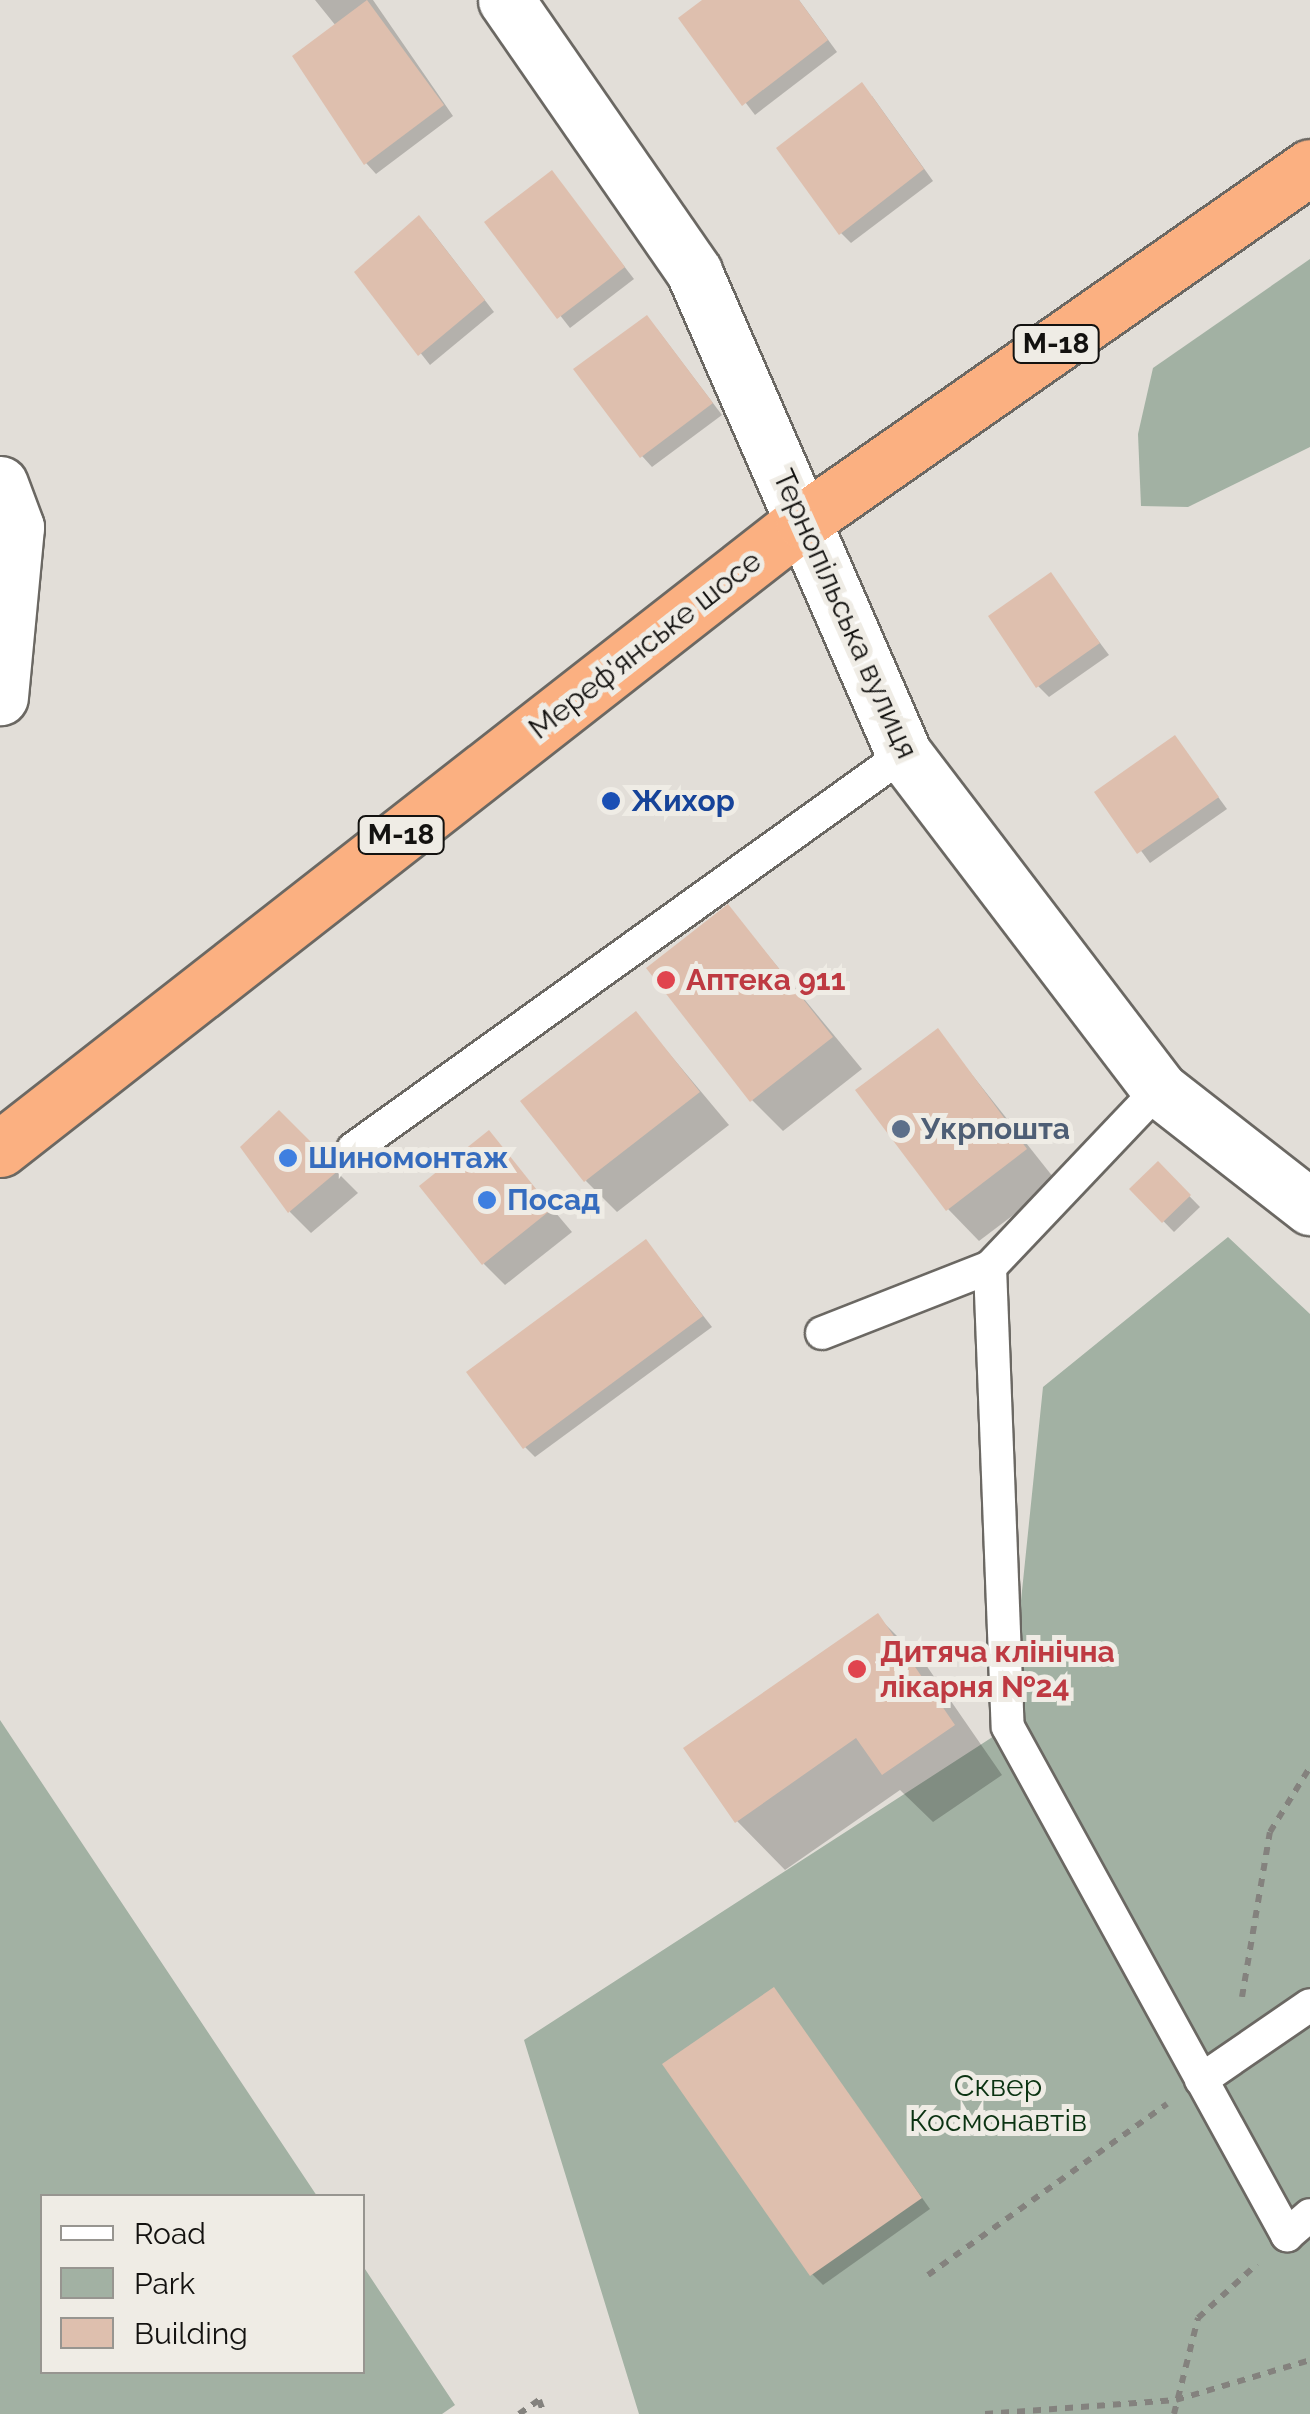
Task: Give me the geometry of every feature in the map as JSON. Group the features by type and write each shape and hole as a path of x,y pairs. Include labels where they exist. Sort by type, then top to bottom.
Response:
{"highway":[{"name":"Мереф'янське шосе","path":"0,1150 802,521 1310,167"}],"street":[{"name":"Тернопільська вулиця","path":"506,0 694,272 904,754 1159,1089 1310,1207"},
{"path":"0,484 16,527 0,697"}],"lane":[{"path":"353,1149 904,754"},
{"path":"822,1333 990,1267 1159,1089"},
{"path":"990,1267 1008,1726 1200,2080 1298,2225"},
{"path":"1200,2080 1310,2005"}],"path":[{"path":"1231,2059 1270,1832 1310,1767"},
{"path":"928,2274 1200,2080"},
{"path":"1174,2414 1198,2318 1298,2225"},
{"path":"985,2414 1176,2400 1310,2360"},
{"path":"519,2414 539,2400 544,2414"}],"green space":[{"path":"1310,259 1310,447 1188,507 1141,506 1138,434 1153,368"},
{"name":"Сквер Космонавтів","path":"1228,1237 1310,1314 1310,2414 639,2414 524,2040 1008,1727 1043,1387"},
{"path":"0,1720 316,2194 40,2194 40,2374 365,2374 365,2269 455,2405 442,2414 0,2414"}],"building":[{"path":"367,0 444,105 364,165 292,56"},
{"path":"702,0 799,0 828,40 742,106 678,18"},
{"path":"862,82 924,169 839,235 776,148"},
{"path":"552,170 625,267 557,319 484,222"},
{"path":"419,215 485,300 418,356 354,272"},
{"path":"647,315 713,403 640,458 573,369"},
{"path":"1051,572 1100,643 1036,688 988,616"},
{"path":"1175,735 1219,797 1137,854 1094,792"},
{"path":"728,904 833,1037 750,1102 646,968"},
{"path":"636,1011 700,1092 584,1182 520,1101"},
{"path":"938,1028 1027,1149 946,1211 855,1090"},
{"name":"Шиномонтаж","path":"279,1110 339,1170 288,1213 240,1147"},
{"path":"489,1130 552,1209 482,1265 419,1186"},
{"path":"1158,1161 1191,1195 1162,1223 1129,1189"},
{"path":"646,1239 703,1316 523,1449 466,1372"},
{"name":"Дитяча клінічна лікарня №24","path":"878,1613 955,1725 882,1775 856,1738 735,1823 683,1748"},
{"path":"774,1987 922,2198 810,2276 662,2064"}],"place":[{"name":"Жихор","path":"611,801"},
{"name":"Аптека 911","path":"666,980"},
{"name":"Укрпошта","path":"901,1129"},
{"name":"Шиномонтаж","path":"288,1158"},
{"name":"Посад","path":"487,1200"},
{"name":"Дитяча клінічна лікарня №24","path":"857,1669"}]}
